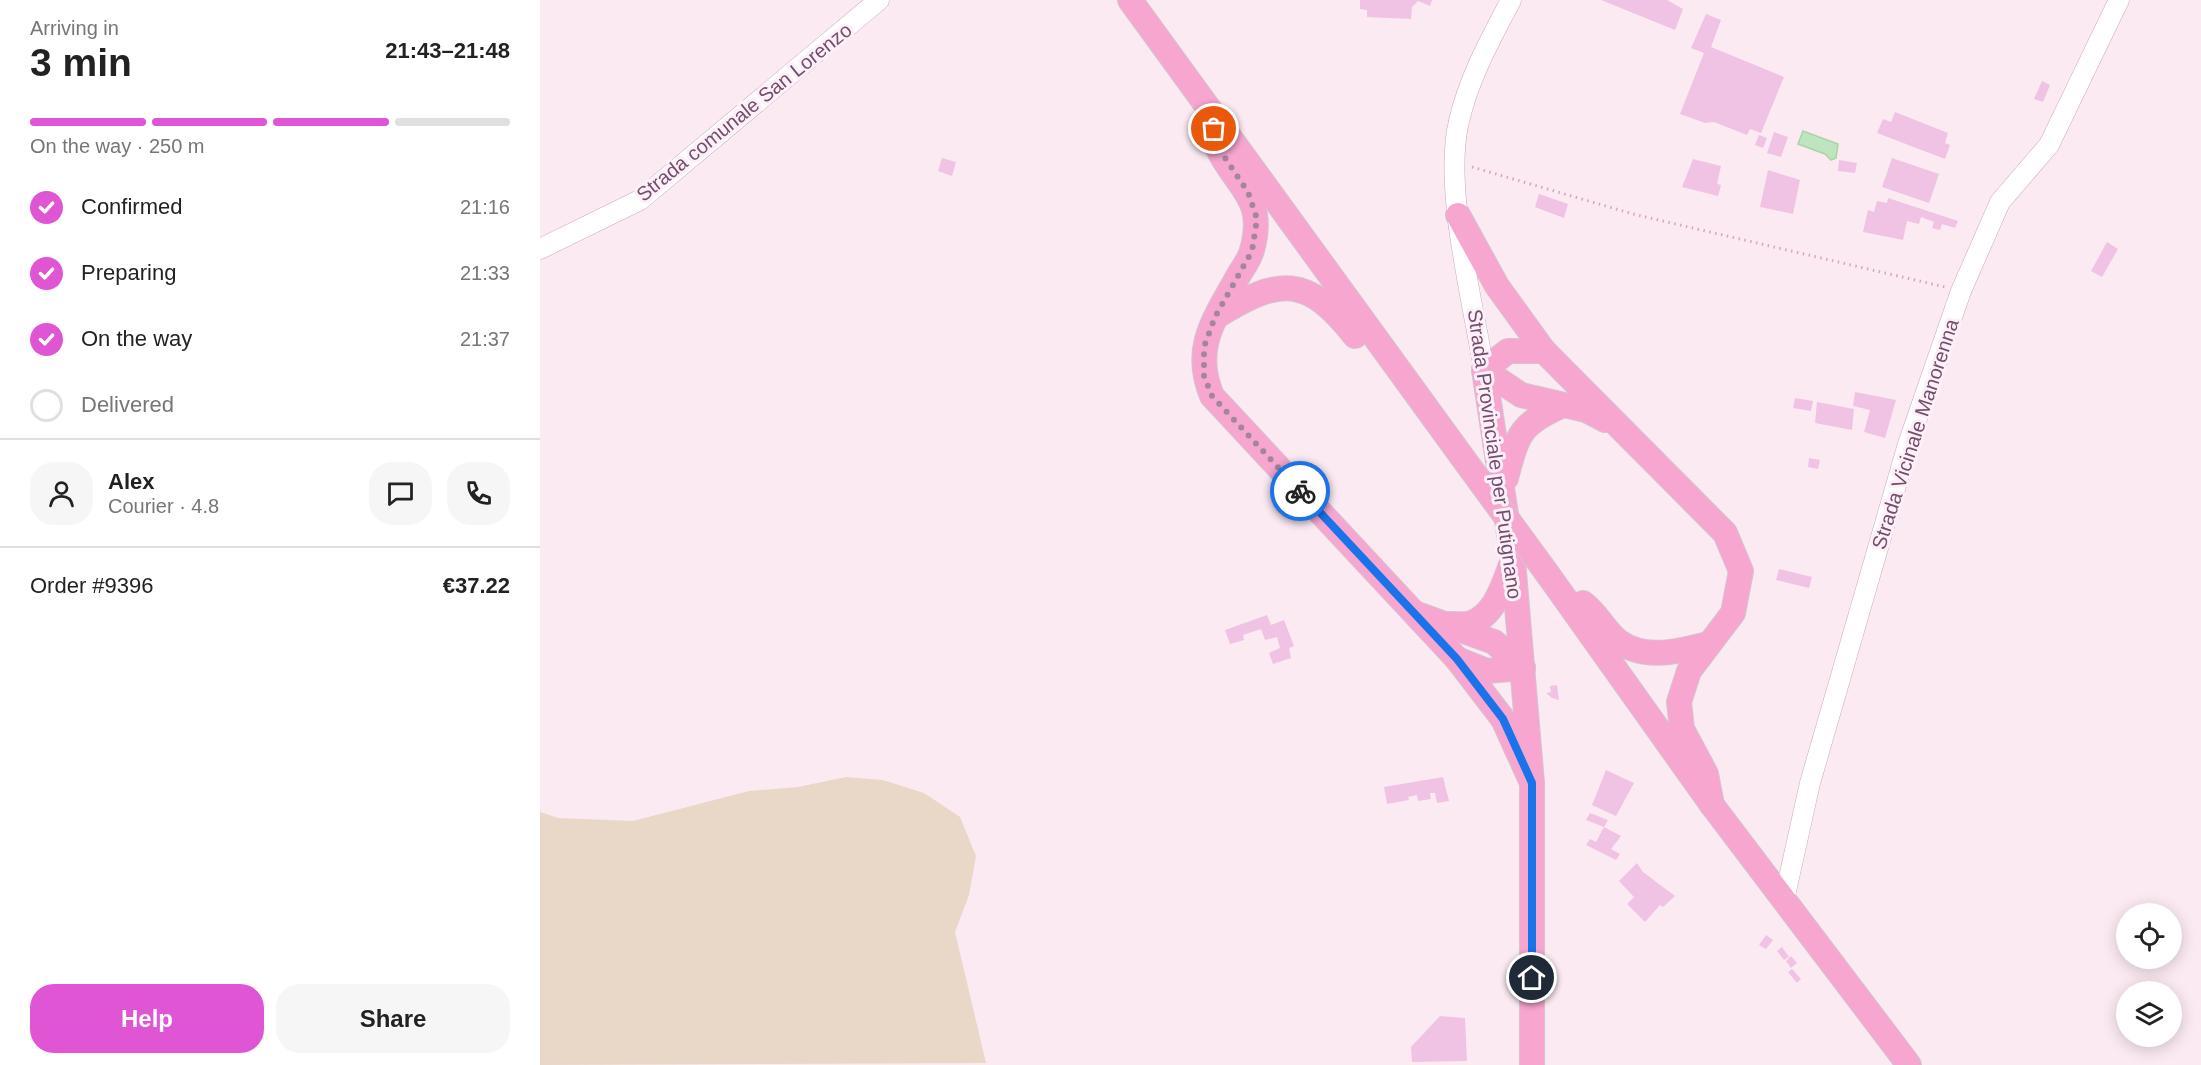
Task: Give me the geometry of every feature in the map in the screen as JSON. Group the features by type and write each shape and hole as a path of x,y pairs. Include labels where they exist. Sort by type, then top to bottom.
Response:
{"main road":[{"path":"1130,0 1406,384 1552,580 1712,805 1910,1065"},
{"path":"1210,111 1217,146 1248,192 1257,219 1252,251 1215,317 1204,347 1204,376 1212,396 1457,659 1503,719 1532,783"},
{"path":"1458,215 1497,286 1544,351 1617,427 1725,533 1741,571 1734,613 1689,671 1679,702 1682,729 1706,774 1712,805"},
{"path":"1215,317 1247,298 1280,286 1310,293 1336,311 1369,353 1406,384"},
{"path":"1544,351 1508,351 1484,370 1521,395 1586,410 1617,427"},
{"name":"Strada Provinciale per Putignano","path":"1484,370 1504,486 1513,560 1532,783 1532,1065"},
{"path":"1504,486 1515,443 1532,419 1561,406"},
{"path":"1444,624 1471,623 1488,612 1499,595 1513,560"},
{"path":"1552,580 1587,606 1618,642 1651,654 1677,652 1708,644"},
{"path":"1413,612 1494,642 1523,668"},
{"path":"1457,659 1487,671 1523,668"}],"street":[{"name":"Strada comunale San Lorenzo","path":"540,249 640,200 879,0"},
{"name":"Strada Provinciale per Putignano","path":"1484,370 1458,215 1454,162 1458,123 1472,76 1510,0"},
{"name":"Strada Vicinale Manorenna","path":"1784,900 1810,783 1898,478 1961,291 2000,202 2049,145 2119,0"}],"path":[{"path":"1454,162 1633,214 1961,291"}],"shaded area":[{"path":"1803,131 1838,144 1836,158 1831,160 1825,154 1798,144"},
{"path":"846,777 883,780 924,793 960,817 976,856 969,895 955,932 986,1063 540,1065 540,812 558,818 633,821 749,791 798,787"}],"building":[{"path":"1360,0 1432,0 1430,6 1418,1 1412,7 1411,19 1367,17 1367,10 1360,9"},
{"path":"1601,0 1667,0 1683,9 1675,30"},
{"path":"1706,14 1721,20 1711,47 1784,77 1761,133 1750,129 1747,135 1714,122 1705,123 1680,114 1704,53 1691,48"},
{"path":"2042,81 2050,85 2043,102 2034,99"},
{"path":"1895,112 1948,133 1945,143 1950,145 1945,159 1877,133 1883,119 1891,122"},
{"path":"1774,132 1788,137 1781,157 1767,153"},
{"path":"1759,135 1767,138 1763,148 1755,145"},
{"path":"942,158 956,162 952,176 938,171"},
{"path":"1892,158 1939,174 1929,203 1882,187"},
{"path":"1693,159 1721,166 1717,184 1721,185 1718,196 1682,187"},
{"path":"1839,160 1857,163 1855,173 1838,171"},
{"path":"1768,170 1800,180 1793,214 1760,207"},
{"path":"1539,194 1568,204 1564,218 1535,207"},
{"path":"1888,198 1958,221 1955,228 1942,224 1940,230 1932,228 1934,222 1921,217 1919,224 1907,221 1903,240 1863,232 1868,210 1874,212 1877,201 1887,203"},
{"path":"2107,242 2118,249 2102,277 2091,271"},
{"path":"1855,392 1896,400 1885,438 1864,432 1870,410 1853,406"},
{"path":"1795,398 1813,401 1811,411 1793,408"},
{"path":"1817,402 1854,409 1852,430 1815,423"},
{"path":"1809,458 1820,460 1818,469 1808,467"},
{"path":"1779,569 1812,577 1809,588 1776,580"},
{"path":"1267,615 1271,625 1284,620 1294,646 1289,648 1291,658 1273,664 1269,653 1280,648 1277,637 1265,640 1261,629 1243,635 1244,640 1230,644 1225,630"},
{"path":"1557,685 1559,700 1546,693 1551,692 1550,686"},
{"path":"1606,770 1634,783 1616,816 1592,805"},
{"path":"1443,777 1449,801 1437,803 1435,793 1430,793 1431,799 1418,801 1417,795 1408,797 1409,800 1387,804 1384,787"},
{"path":"1590,813 1608,820 1604,827 1586,820"},
{"path":"1604,827 1621,836 1611,849 1620,854 1616,860 1586,845 1590,839 1596,842"},
{"path":"1637,863 1643,872 1675,896 1663,907 1660,905 1645,922 1627,904 1634,897 1619,881"},
{"path":"1766,935 1773,940 1766,949 1759,945"},
{"path":"1782,947 1789,957 1784,960 1777,951"},
{"path":"1791,956 1797,963 1791,968 1786,961"},
{"path":"1792,969 1801,979 1797,983 1788,972"},
{"path":"1440,1016 1465,1018 1467,1061 1412,1062 1411,1047"}],"way so far":[{"path":"1214,129 1217,146 1248,192 1257,219 1252,251 1215,317 1204,347 1204,376 1212,396 1300,491"}],"route":[{"path":"1300,491 1457,659 1503,719 1532,783 1532,978"}]}
